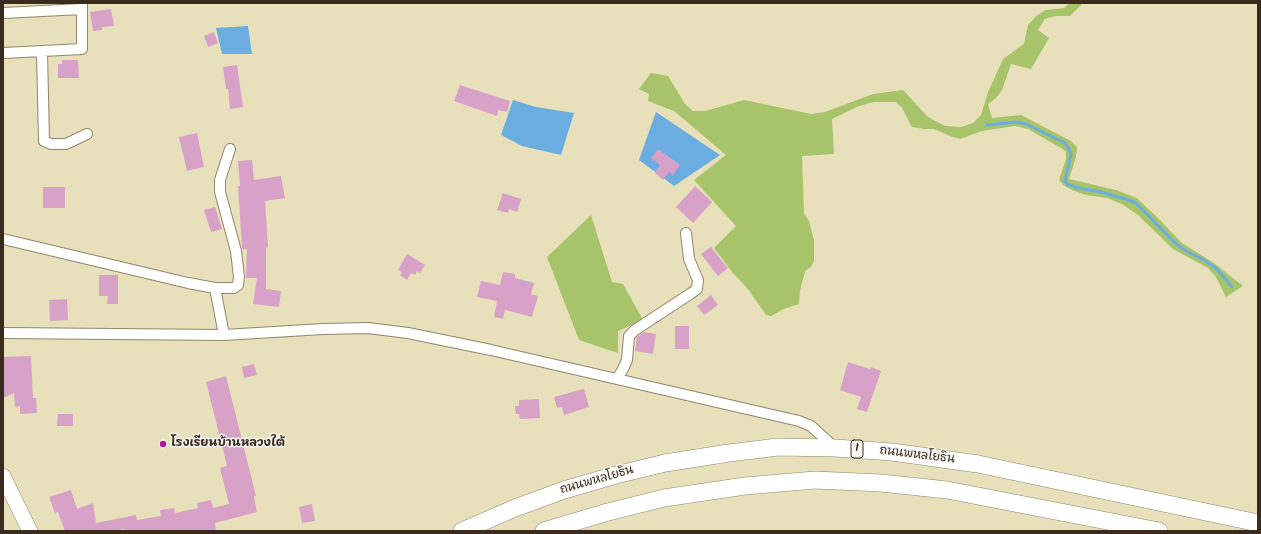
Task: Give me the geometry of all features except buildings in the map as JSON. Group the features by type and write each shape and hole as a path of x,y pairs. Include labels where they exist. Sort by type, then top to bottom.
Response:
{"highway":[{"name":"ถนนพหลโยธิน","path":"462,531 515,508 564,490 616,475 665,463 778,447 834,448 892,452 978,464 1258,523"},
{"path":"544,531 608,512 664,498 745,486 815,480 881,483 947,490 1159,531"}],"main road":[{"path":"3,476 30,531"}],"street":[{"path":"3,13 82,6 82,49 3,54"},
{"path":"42,52 44,141 52,144 66,144 87,134"},
{"path":"3,239 188,283 215,288 234,288 238,285 240,276 236,251 220,192 220,180 230,149"},
{"path":"617,378 627,360 629,336 635,330 697,289 698,280 689,258 686,233"},
{"path":"215,288 224,335"},
{"path":"3,333 224,335 368,328 408,333 617,378 714,403 799,421 811,426 834,448"}],"green space":[{"path":"1070,3 1083,3 1070,16 1055,16 1045,19 1038,30 1049,38 1031,69 1011,64 1002,90 996,98 988,104 992,118 1021,115 1071,141 1077,147 1076,157 1069,179 1116,190 1137,198 1182,243 1214,263 1243,286 1226,297 1216,277 1208,268 1173,249 1138,215 1122,204 1107,198 1086,195 1063,185 1059,180 1066,159 1066,152 1028,129 1015,126 982,131 960,139 934,129 912,127 902,108 896,102 874,102 859,106 832,119 834,154 802,156 804,214 809,221 814,240 814,261 811,267 805,271 800,291 799,304 784,309 771,316 766,315 748,289 733,273 714,248 736,226 694,180 726,155 674,111 648,101 649,94 639,89 651,73 668,76 685,104 693,111 705,111 744,100 811,114 825,112 873,94 903,90 928,117 945,126 961,127 973,123 981,115 988,92 1003,59 1024,44 1028,25 1036,16 1045,10 1064,8"},
{"path":"591,215 612,282 623,284 643,320 618,331 618,353 579,340 547,257"}],"water":[{"path":"248,26 252,54 222,54 216,28"},
{"path":"513,100 536,107 574,113 561,155 522,146 501,135"},
{"path":"656,112 720,155 674,186 639,160"}],"waterway":[{"path":"987,125 1017,122 1026,124 1065,143 1071,154 1065,181 1067,184 1078,188 1097,191 1136,203 1175,243 1217,269 1232,287"}],"place":[{"name":"โรงเรียนบ้านหลวงใต้","path":"163,444"}]}
